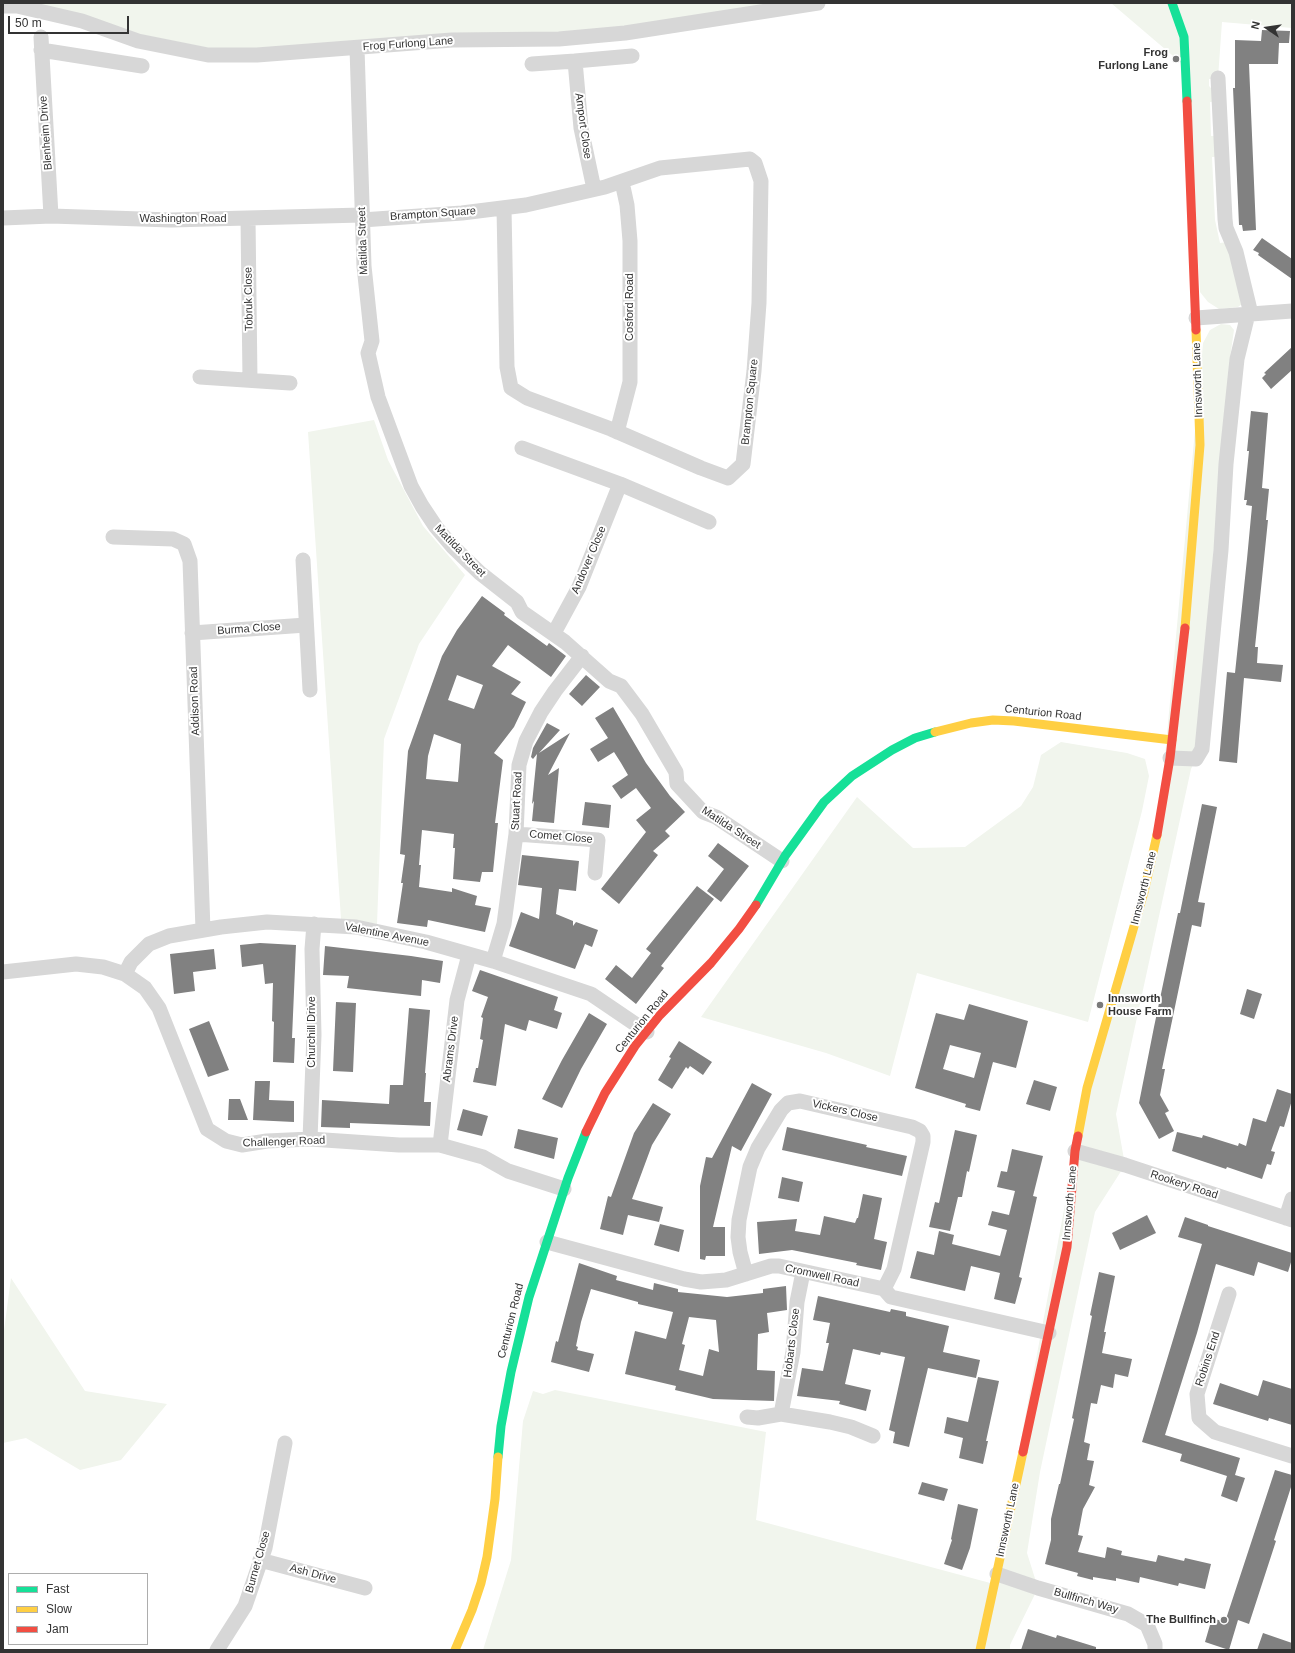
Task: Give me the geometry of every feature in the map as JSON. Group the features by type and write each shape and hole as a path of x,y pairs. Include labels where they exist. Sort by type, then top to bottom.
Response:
{"street":[{"name":"Frog Furlong Lane","path":"3,6 17,6 82,21 138,42 208,54 257,55 452,40 559,39 625,33 818,3"},
{"name":"Innsworth Lane","path":"980,1650 1067,1247 1075,1151 1087,1088 1144,892 1158,832 1170,758 1187,609 1200,445 1186,67 1184,37 1174,5 1172,3"},
{"name":"Blenheim Drive","path":"51,216 41,44 142,66"},
{"name":"Matilda Street","path":"358,48 362,217 366,291 372,341 368,353 378,398 411,486 425,511 452,546 480,573 518,602 522,612 554,633 609,681 621,686 634,702 676,772 677,784 703,812 716,817 782,861"},
{"path":"532,64 632,56"},
{"name":"Amport Close","path":"575,61 581,128 594,189"},
{"path":"1170,758 1196,759 1202,749 1221,550 1226,464 1237,359 1249,314 1236,252 1226,228 1218,78"},
{"name":"Brampton Square","path":"362,217 462,213 526,205 622,182 660,168 750,159 755,164 760,181 759,303 754,371 743,464 728,478 617,432 527,398 511,388 507,367 504,208"},
{"name":"Cosford Road","path":"617,432 630,382 630,241 627,205 622,182"},
{"name":"Washington Road","path":"3,218 51,216 171,220 362,217"},
{"name":"Tobruk Close","path":"248,218 250,380"},
{"path":"1196,318 1292,311"},
{"path":"200,377 290,383"},
{"path":"522,448 620,484 709,522"},
{"name":"Andover Close","path":"554,633 579,587 620,484"},
{"name":"Addison Road","path":"113,537 173,539 184,544 190,561 203,930"},
{"path":"303,560 310,690"},
{"name":"Burma Close","path":"192,633 306,625"},
{"name":"Stuart Road","path":"493,961 504,924 516,834 519,765 526,741 541,712 582,656"},
{"name":"Centurion Road","path":"454,1650 472,1610 487,1557 495,1499 500,1426 504,1402 529,1297 564,1189 583,1138 604,1093 635,1046 740,929 782,861 824,802 852,776 892,750 915,738 946,728 971,723 993,720 1014,721 1172,740"},
{"name":"Comet Close","path":"516,834 598,840 595,874"},
{"name":"Valentine Avenue","path":"125,974 131,962 149,944 169,936 267,922 356,927 426,942 493,961 591,994 647,1032"},
{"name":"Churchill Drive","path":"310,1139 314,1035 312,949 314,924"},
{"name":"Abrams Drive","path":"440,1145 457,1000 469,955"},
{"name":"Challenger Road","path":"3,972 76,964 103,967 125,974 145,988 159,1008 208,1129 226,1141 242,1145 267,1141 310,1139 399,1145 440,1145 483,1157 508,1171 564,1189"},
{"name":"Vickers Close","path":"746,1274 740,1252 738,1237 739,1220 750,1167 758,1148 784,1106 791,1102 805,1102 912,1127 920,1130 923,1136 923,1142 894,1269 884,1289"},
{"name":"Rookery Road","path":"1075,1151 1126,1165 1289,1219"},
{"path":"1289,1219 1292,1199"},
{"name":"Cromwell Road","path":"547,1242 684,1279 715,1282 771,1266 884,1289 891,1297 1049,1333"},
{"name":"Hobarts Close","path":"781,1414 793,1352 797,1302 803,1272"},
{"name":"Robins End","path":"1229,1294 1226,1318 1197,1394 1199,1418 1215,1432 1292,1456"},
{"path":"747,1417 758,1418 781,1414 841,1424 873,1436"},
{"name":"Burnet Close","path":"217,1650 245,1606 265,1548 284,1444"},
{"name":"Ash Drive","path":"260,1560 365,1588"},
{"name":"Bullfinch Way","path":"997,1574 1038,1588 1128,1614 1147,1625 1155,1644 1155,1650"}],"shaded area":[{"path":"3,3 818,3 625,33 208,55"},
{"path":"1111,3 1292,3 1292,28 1222,22 1218,78 1209,79 1209,86 1214,91 1214,102 1210,102 1211,136 1216,136 1217,157 1212,157 1215,220 1220,243 1227,242 1242,304 1238,307 1219,309 1208,302 1200,292 1186,67"},
{"path":"1221,324 1230,325 1234,330 1230,358 1196,759 1191,769 1116,1114 1125,1165 1095,1212 1040,1472 1027,1553 1038,1588 1010,1645 1010,1650 483,1650 511,1560 523,1421 533,1391 543,1394 555,1390 766,1432 756,1520 994,1584 1075,1151 1158,832 1203,343 1210,330"},
{"path":"374,420 388,460 423,526 465,575 419,644 384,739 377,924 341,919 308,432"},
{"path":"1061,742 1127,753 1145,759 1149,776 1142,811 1088,1022 917,973 890,1076 826,1053 701,1017 857,797 913,848 965,847 1021,806 1033,787 1041,755"},
{"path":"11,1278 85,1391 167,1404 121,1460 80,1470 26,1438 3,1443 3,1338"}],"building":[{"path":"1262,30 1290,31 1289,43 1279,43 1278,64 1249,64 1256,230 1243,231 1242,225 1239,225 1233,88 1235,88 1235,40 1261,41"},
{"path":"1262,238 1292,259 1292,279 1253,250"},
{"path":"1292,347 1292,370 1271,389 1262,378 1266,374 1264,373"},
{"path":"1251,411 1268,413 1262,488 1269,489 1266,520 1268,520 1255,647 1258,647 1257,663 1283,665 1281,682 1244,678 1237,763 1219,761 1227,672 1235,673 1252,506 1246,505 1247,500 1244,500"},
{"path":"482,596 505,613 504,615 547,646 549,643 566,656 551,677 508,645 492,666 521,682 511,694 526,702 514,727 494,753 503,760 495,823 498,823 493,872 482,872 480,882 453,879 455,848 453,848 454,834 422,830 419,887 452,892 452,888 477,896 475,905 491,908 485,932 428,920 427,927 397,923 403,883 401,883 405,855 400,854 408,751 442,656 457,630","holes":["457,675 483,685 474,709 448,700","434,734 461,744 458,782 426,779 428,756"]},
{"path":"586,675 600,687 582,706 569,694"},
{"path":"613,707 646,763 670,796 685,812 665,831 670,836 653,851 658,855 619,904 601,889 646,832 636,820 651,808 636,788 621,799 612,786 628,775 614,752 598,762 590,749 608,738 595,718"},
{"path":"547,723 560,730 539,753 570,733 548,775 559,768 554,823 532,821 534,801 532,804 537,754 533,759 531,757 533,748"},
{"path":"585,802 611,805 609,828 582,825"},
{"path":"1202,804 1217,807 1198,902 1205,903 1201,927 1192,925 1162,1069 1165,1069 1160,1095 1169,1111 1165,1113 1174,1131 1159,1139 1139,1103"},
{"path":"718,843 749,866 721,902 707,891 724,869 708,856"},
{"path":"522,855 579,861 576,891 559,889 556,914 573,921 573,926 576,922 598,930 592,947 585,944 575,969 509,946 521,912 539,919 542,888 518,885"},
{"path":"697,886 714,899 661,966 664,968 636,1004 605,979 616,965 632,978 651,953 646,949"},
{"path":"260,943 296,945 292,1038 295,1038 294,1063 273,1062 273,983 265,984 263,964 242,967 240,945"},
{"path":"325,946 443,961 440,983 422,980 421,996 347,988 349,976 323,975"},
{"path":"214,949 216,969 193,972 195,991 174,994 170,954"},
{"path":"480,970 558,997 554,1010 562,1013 557,1029 529,1020 526,1031 505,1024 496,1086 473,1082 476,1068 478,1068 483,1040 480,1039 483,1018 481,1017 488,997 472,991"},
{"path":"1247,989 1262,994 1254,1019 1240,1014"},
{"path":"336,1002 356,1003 353,1072 333,1071"},
{"path":"969,1004 1028,1021 1016,1068 993,1062 980,1111 965,1107 966,1104 915,1088 936,1013 964,1020","holes":["950,1045 981,1053 974,1078 943,1069"]},
{"path":"409,1008 430,1010 424,1102 431,1102 430,1126 350,1123 350,1128 321,1127 322,1100 389,1104 390,1085 403,1085"},
{"path":"589,1013 607,1024 581,1069 562,1108 542,1099"},
{"path":"209,1021 229,1070 208,1077 189,1029"},
{"path":"679,1041 712,1062 703,1075 690,1066 688,1069 686,1067 672,1089 658,1080 671,1058 669,1057"},
{"path":"1034,1080 1057,1087 1050,1111 1026,1104"},
{"path":"255,1081 270,1081 269,1100 294,1101 294,1122 253,1120"},
{"path":"752,1083 772,1094 741,1151 732,1146 713,1227 725,1227 725,1256 706,1256 705,1260 700,1259 700,1186 706,1157 712,1158"},
{"path":"1277,1089 1292,1094 1292,1100 1284,1127 1280,1126 1271,1151 1275,1152 1271,1165 1267,1164 1262,1179 1172,1151 1177,1132 1202,1138 1203,1135 1238,1146 1239,1143 1246,1146 1253,1118 1266,1122"},
{"path":"229,1099 240,1099 248,1120 228,1120"},
{"path":"653,1103 671,1114 652,1145 632,1199 663,1207 659,1222 628,1215 623,1235 600,1229 608,1196 611,1197 634,1133"},
{"path":"463,1109 488,1116 482,1136 457,1130"},
{"path":"787,1127 867,1145 866,1147 907,1156 902,1176 782,1150"},
{"path":"518,1129 558,1138 554,1159 514,1148"},
{"path":"955,1130 977,1135 969,1172 967,1171 962,1197 958,1197 950,1231 929,1227 935,1202 939,1203"},
{"path":"1012,1149 1043,1156 1033,1196 1037,1197 1019,1277 1022,1278 1015,1304 994,1299 1000,1273 971,1266 965,1291 910,1278 917,1251 934,1255 939,1231 954,1235 952,1244 1000,1256 1007,1230 988,1225 992,1211 1009,1215 1015,1191 997,1187 1001,1171 1007,1172"},
{"path":"782,1177 803,1182 799,1202 778,1198"},
{"path":"863,1194 882,1198 874,1239 887,1242 881,1270 856,1265 857,1263 792,1250 759,1254 757,1222 797,1219 795,1231 820,1235 824,1216 855,1223 858,1218"},
{"path":"1147,1215 1156,1233 1120,1250 1112,1233"},
{"path":"1185,1217 1292,1253 1292,1259 1288,1272 1258,1262 1254,1276 1216,1264 1197,1333 1165,1435 1240,1458 1235,1475 1245,1478 1237,1502 1221,1496 1227,1476 1180,1461 1182,1454 1142,1442 1202,1244 1178,1237"},
{"path":"660,1224 684,1230 679,1252 654,1245"},
{"path":"579,1263 617,1276 616,1280 653,1290 654,1283 678,1289 678,1292 727,1297 763,1293 763,1289 786,1286 787,1310 767,1313 769,1332 758,1334 757,1370 775,1371 774,1401 713,1399 675,1390 676,1386 625,1374 635,1331 666,1339 673,1312 638,1304 638,1302 591,1289 581,1322 576,1346 578,1347 577,1350 594,1354 589,1372 551,1362 556,1341 558,1342","holes":["689,1317 716,1320 719,1352 709,1349 703,1376 679,1370 685,1345 682,1344"]},
{"path":"1099,1272 1115,1276 1104,1332 1106,1332 1102,1353 1132,1359 1128,1377 1115,1374 1113,1388 1101,1385 1097,1404 1091,1403 1084,1442 1090,1444 1087,1460 1094,1461 1089,1485 1095,1487 1083,1509 1078,1535 1083,1536 1078,1552 1105,1558 1107,1547 1122,1551 1121,1555 1156,1562 1158,1555 1184,1561 1185,1558 1211,1564 1205,1589 1179,1583 1178,1586 1140,1577 1139,1583 1116,1578 1116,1581 1093,1577 1093,1580 1077,1576 1078,1573 1045,1564 1051,1540 1051,1519 1074,1419 1072,1418"},
{"path":"818,1296 890,1312 891,1309 906,1312 906,1316 949,1326 943,1352 980,1360 976,1378 928,1368 909,1447 893,1443 895,1432 889,1430 905,1357 881,1352 880,1355 853,1349 845,1384 871,1390 866,1411 839,1404 840,1401 797,1396 802,1368 823,1371 829,1343 826,1343 830,1323 813,1320"},
{"path":"978,1377 999,1381 986,1441 988,1441 983,1464 959,1458 963,1438 944,1433 947,1417 968,1422"},
{"path":"1263,1380 1292,1389 1292,1425 1269,1418 1268,1421 1213,1404 1220,1383 1258,1396"},
{"path":"1275,1470 1292,1475 1292,1484 1274,1540 1276,1541 1249,1624 1238,1620 1229,1650 1205,1642 1212,1618 1225,1622"},
{"path":"922,1482 948,1489 944,1501 918,1494"},
{"path":"958,1504 978,1509 970,1548 962,1570 944,1564 952,1540"},
{"path":"1028,1629 1056,1638 1057,1635 1096,1647 1096,1650 1021,1650"},
{"path":"1263,1633 1292,1643 1292,1650 1257,1650"}],"traffic: fast":[{"path":"1172,3 1184,37 1187,101"},
{"path":"756,905 785,856 824,802 852,776 892,750 915,738 935,732"},
{"path":"498,1457 501,1426 511,1372 529,1297 568,1178 586,1132"}],"traffic: slow":[{"path":"1185,628 1200,445 1196,330"},
{"path":"935,732 971,723 993,720 1014,721 1172,740"},
{"path":"1078,1136 1087,1088 1144,892 1157,835"},
{"path":"980,1650 1023,1452"},
{"path":"455,1650 472,1610 481,1583 487,1557 495,1499 498,1457"}],"traffic: jam":[{"path":"1187,101 1196,330"},
{"path":"1157,835 1170,758 1185,628"},
{"path":"586,1132 605,1093 635,1046 660,1015 711,963 739,929 756,905"},
{"path":"1023,1452 1067,1247 1075,1151 1078,1136"}],"place":[{"name":"Frog Furlong Lane","path":"1176,59"},
{"name":"Innsworth House Farm","path":"1100,1005"},
{"name":"The Bullfinch","path":"1224,1620"}]}
